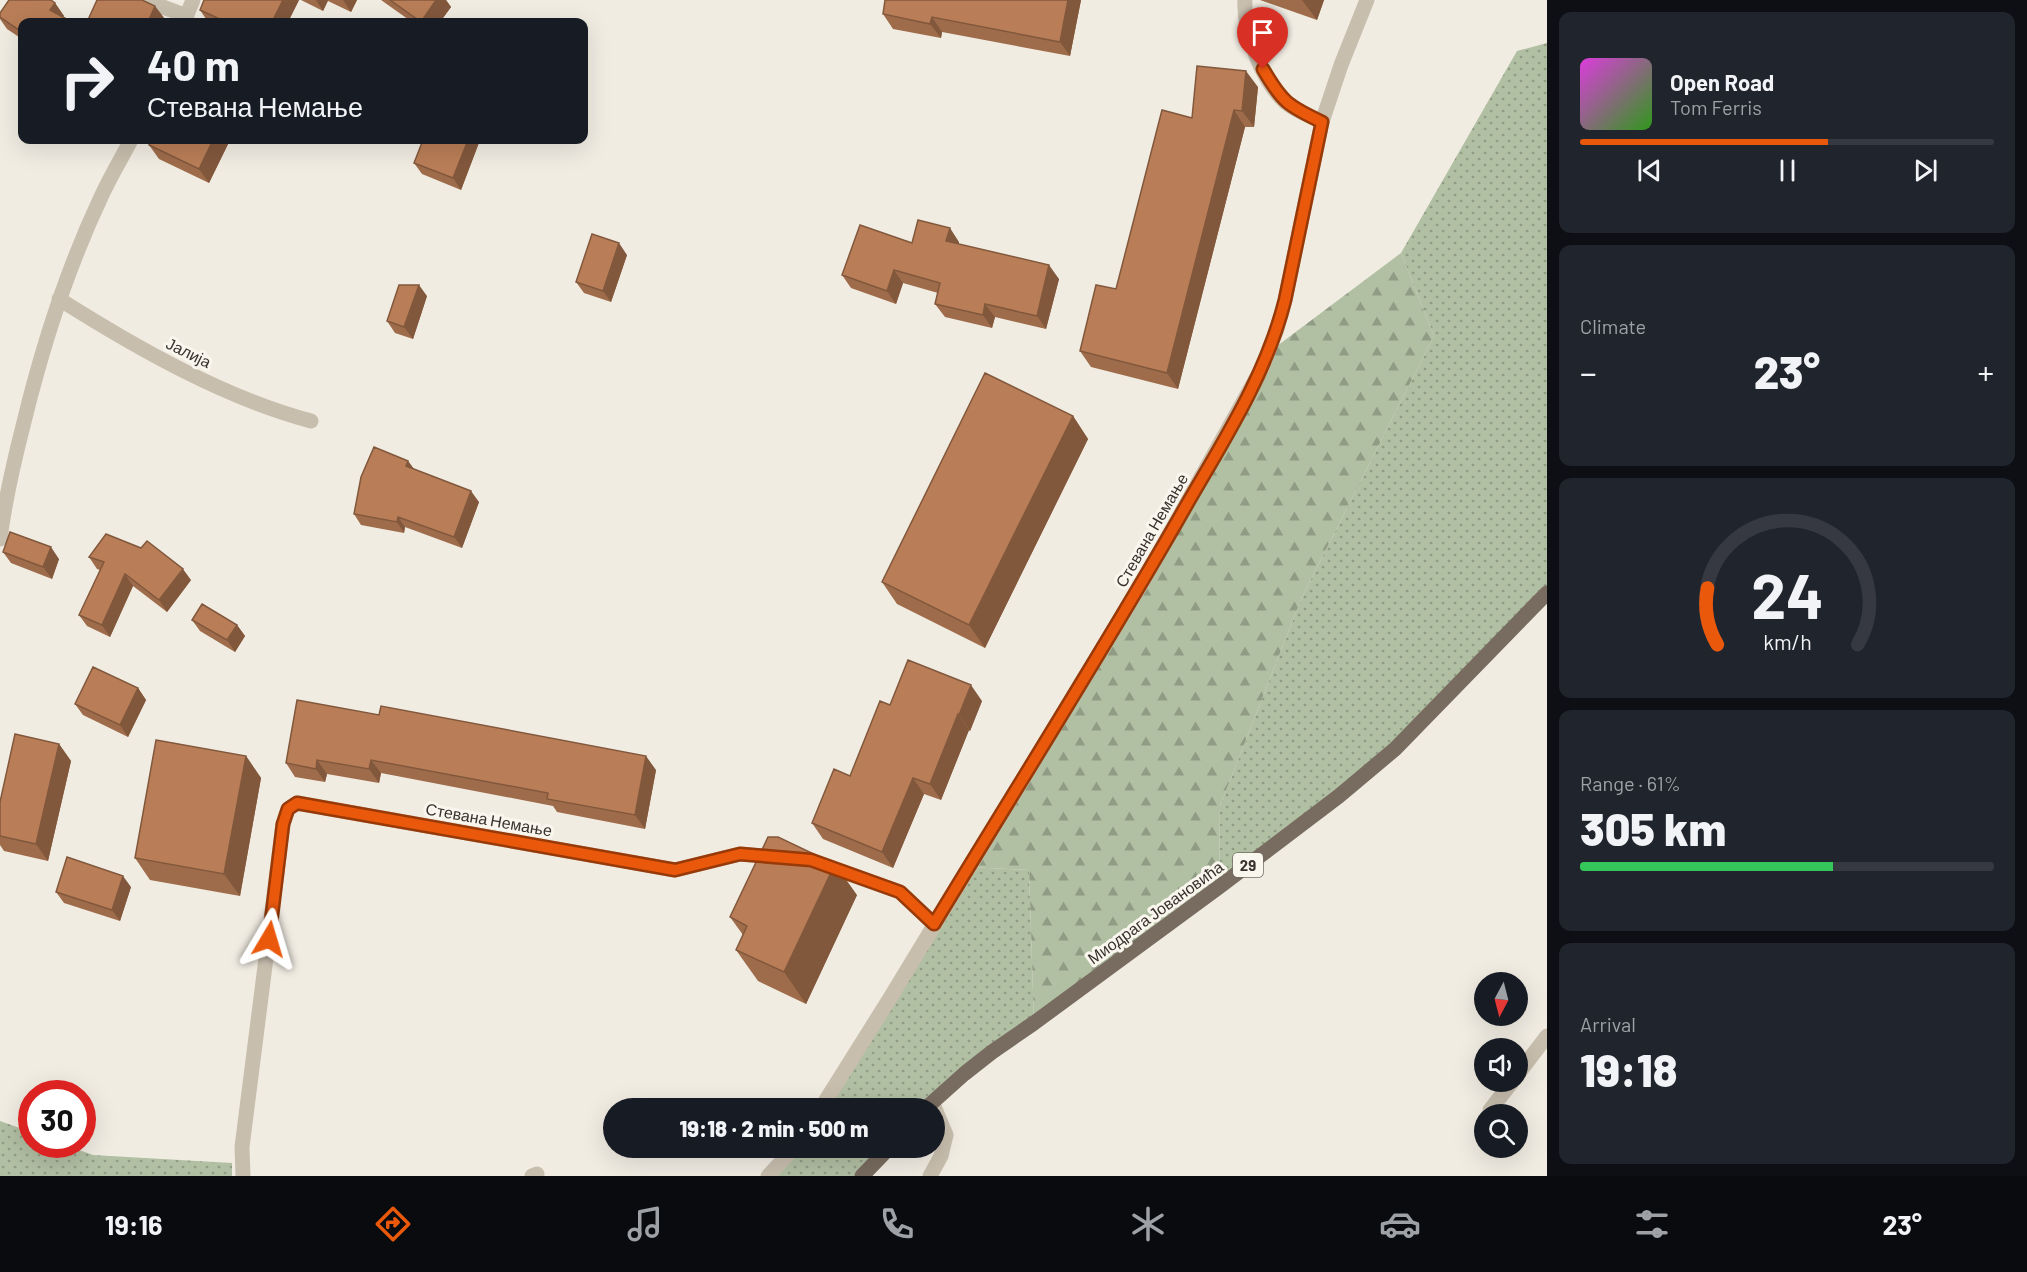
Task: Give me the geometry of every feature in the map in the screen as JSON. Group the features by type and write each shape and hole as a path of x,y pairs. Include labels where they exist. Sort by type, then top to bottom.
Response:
{"main road":[{"name":"Миодрага Јовановића","path":"937,1098 992,1052 1340,796 1395,749 1547,593"},
{"path":"862,1176 879,1158"}],"street":[{"path":"144,0 184,18"},
{"path":"186,18 193,0"},
{"path":"1245,0 1245,22 1252,43 1263,69 1277,92 1286,103 1322,122"},
{"name":"Стевана Немање","path":"827,1098 1144,578 1262,368 1278,329 1322,122 1341,65 1367,0"},
{"path":"0,539 8,487 32,386 59,299 98,205 129,144"},
{"name":"Јалија","path":"59,299 133,344 208,381 283,414 311,421"},
{"name":"Стевана Немање","path":"243,1176 242,1147 283,824 288,809 297,803 675,870 740,854 787,858"},
{"path":"811,860 900,892 934,924"},
{"path":"1528,1061 1547,1036"},
{"path":"1495,1104 1504,1092"},
{"path":"768,1176 785,1158"},
{"name":"Миодрага Јовановића","path":"930,1176 940,1158"}],"green space":[{"path":"1547,43 1547,593 1419,724 1219,887 1220,806 1302,597 1434,336 1401,253 1517,51"},
{"path":"1401,253 1434,336 1302,597 1220,806 1219,887 1034,1023 1029,870 969,867 1269,352"},
{"path":"969,867 1029,870 1034,1023 939,1098 827,1098"},
{"path":"0,1121 18,1127 18,1158 96,1158 96,1155 232,1163 232,1176 0,1176"},
{"path":"785,1158 879,1158 862,1176 768,1176"}],"building":[{"path":"9,0 51,0 55,3 50,10 65,18 18,18 18,29 0,17 0,13"},
{"path":"97,0 142,0 155,6 150,18 89,18"},
{"path":"204,0 283,0 274,18 217,18 200,10"},
{"path":"390,0 436,0 424,18 415,18"},
{"path":"885,0 1068,0 1060,42 932,17 930,24 883,14"},
{"path":"1197,66 1246,71 1242,111 1234,110 1167,373 1080,351 1096,285 1116,289 1162,110 1192,118"},
{"path":"150,144 211,144 199,169"},
{"path":"421,144 466,144 453,178 414,163"},
{"path":"918,220 950,228 946,241 1049,265 1037,316 985,304 983,315 935,304 940,283 894,270 887,291 842,275 860,225 912,243"},
{"path":"592,234 619,243 603,291 576,282"},
{"path":"399,285 419,285 404,327 387,321"},
{"path":"985,373 1073,416 969,625 882,582"},
{"path":"374,447 408,461 406,466 471,491 454,537 398,517 397,522 354,514 361,477"},
{"path":"10,532 51,547 43,567 3,552"},
{"path":"106,534 141,548 147,541 183,569 159,600 125,574 102,625 79,615 104,562 89,557"},
{"path":"202,604 237,625 227,640 192,620"},
{"path":"908,660 971,685 930,784 913,778 882,852 812,823 834,769 850,776 880,701 890,705"},
{"path":"93,667 138,688 120,725 75,704"},
{"path":"297,700 379,715 381,706 646,756 635,815 547,799 548,793 371,760 369,769 317,760 316,769 286,763"},
{"path":"15,734 59,744 36,844 0,836 0,802"},
{"path":"156,740 246,756 224,874 135,858"},
{"path":"768,837 778,837 835,864 784,972 736,950 747,926 730,917"},
{"path":"67,857 123,876 112,910 56,892"}],"route":[{"path":"269,939 283,824 288,809 297,803 675,870 740,854 811,860 900,892 934,924 1144,578 1247,398 1278,329 1322,122 1286,103 1263,69"}]}
